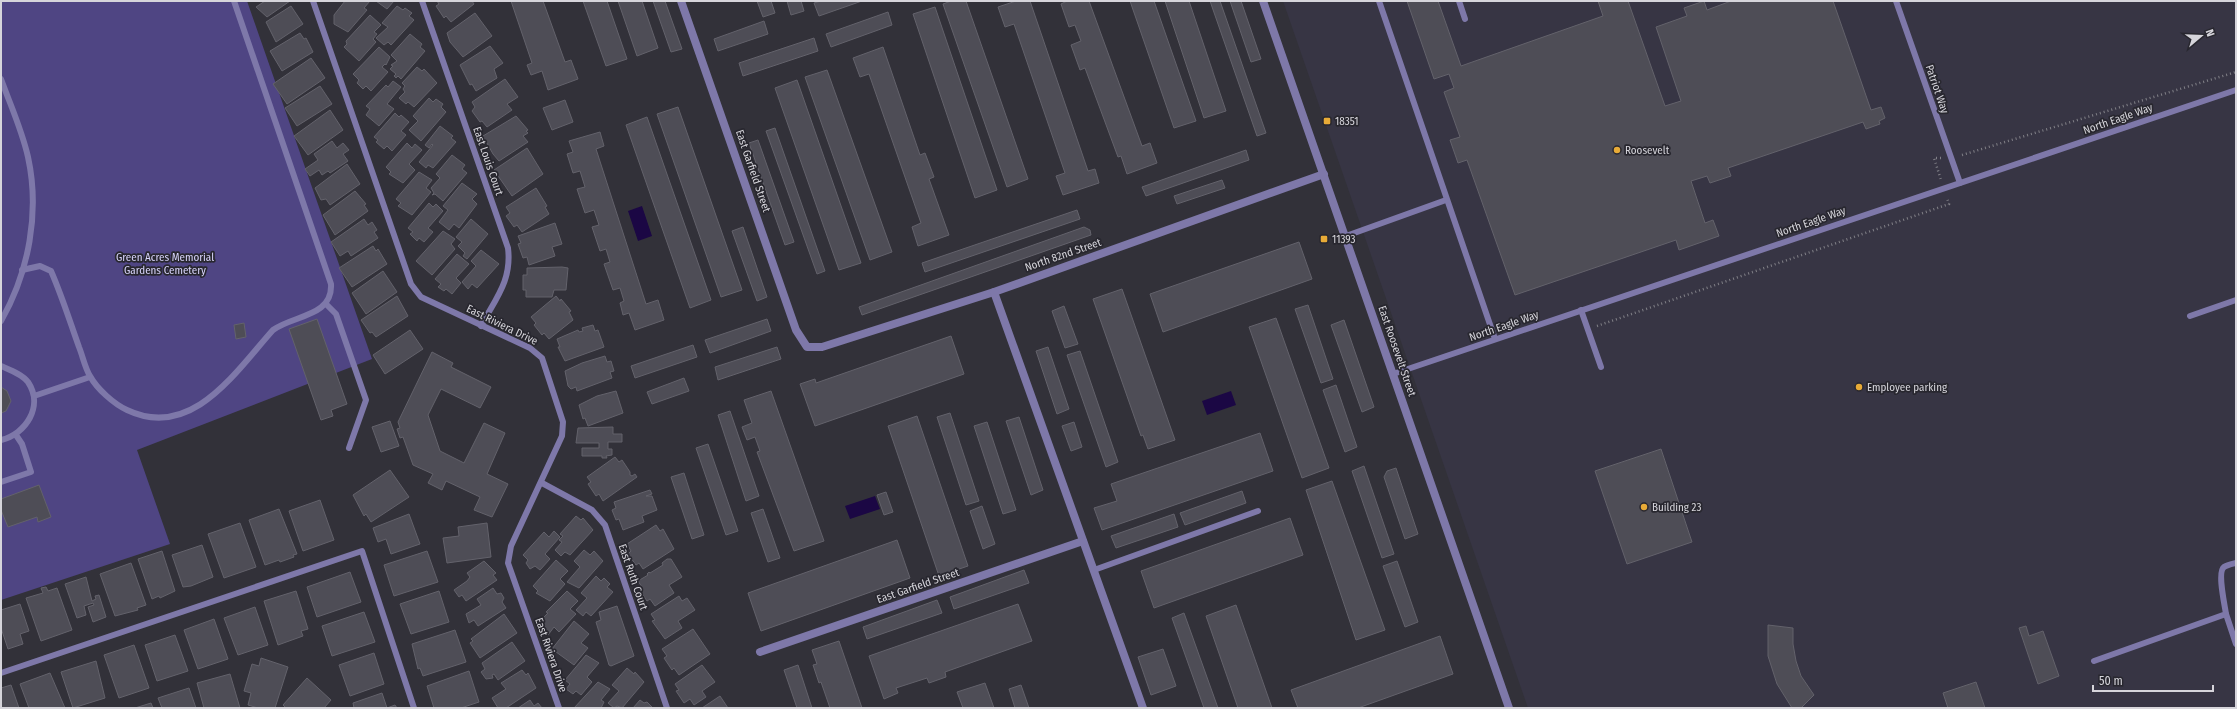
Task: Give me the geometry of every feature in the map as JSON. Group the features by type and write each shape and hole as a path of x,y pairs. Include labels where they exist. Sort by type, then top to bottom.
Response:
{"street":[{"name":"East Garfield Street","path":"681,1 796,330 807,347"},
{"name":"East Roosevelt Street","path":"1263,1 1509,708"},
{"name":"North 82nd Street","path":"807,347 822,347 994,292 1324,174"},
{"path":"994,292 1144,708"},
{"name":"East Garfield Street","path":"760,652 1083,541"}],"lane":[{"path":"22,270 40,266 51,271 90,377 109,398 122,408 136,414 155,418 175,416 192,410 208,400 279,325 316,312 326,304 330,294 331,284 234,1"},
{"name":"East Riviera Drive","path":"313,1 411,284 421,297 530,348 542,358 563,422 562,436 542,483 511,546 508,563 559,708"},
{"name":"East Louis Court","path":"422,1 508,248 510,264 507,278 481,326"},
{"path":"1379,1 1446,200 1495,339"},
{"path":"1459,1 1465,18"},
{"name":"Patriot Way","path":"1896,1 1960,183"},
{"path":"1,79 28,156 33,189 33,219 22,270 14,299 1,321"},
{"name":"North Eagle Way","path":"1393,374 2236,90"},
{"path":"1346,236 1446,200"},
{"path":"2190,316 2236,300"},
{"path":"326,304 336,314 366,400 349,448"},
{"path":"1581,310 1601,367"},
{"path":"1,366 15,372 27,381 34,396 32,412 23,430 16,435 1,440"},
{"path":"34,396 90,377"},
{"path":"1,482 31,472 22,444 16,435"},
{"name":"East Ruth Court","path":"542,483 592,510 605,524 667,708"},
{"path":"1094,570 1258,511"},
{"path":"1,673 362,551 414,708"},
{"path":"2236,563 2224,567 2222,570 2221,586 2226,614 2236,644"},
{"path":"2094,661 2226,614"}],"shaded area":[{"path":"1283,1 2236,1 2236,708 1528,708"},
{"path":"642,206 652,236 638,241 628,211"},
{"path":"1231,391 1236,405 1207,415 1202,401"},
{"path":"875,496 880,509 850,519 845,506"}],"green space":[{"name":"Green Acres Memorial Gardens Cemetery","path":"1,1 247,1 372,359 137,450 170,544 1,600"}],"building":[{"path":"265,1 290,1 267,17 256,7"},
{"path":"345,1 370,1 364,8 367,10 348,32 334,24 334,15"},
{"path":"376,1 394,1 387,9"},
{"path":"437,1 472,1 474,4 451,22 446,16 444,18 436,6 439,4"},
{"path":"511,1 543,1 565,62 571,60 578,79 548,90 542,71 531,75 527,65 532,63"},
{"path":"583,1 607,1 627,59 606,66"},
{"path":"618,1 642,1 658,48 637,56"},
{"path":"653,1 665,1 682,49 671,52"},
{"path":"757,1 771,1 775,13 763,17"},
{"path":"787,1 801,1 804,11 791,15"},
{"path":"821,1 862,1 819,16 814,3"},
{"path":"951,1 966,1 1028,179 1007,187 943,4"},
{"path":"1016,1 1030,1 1088,171 1095,169 1099,183 1063,195 1056,176 1065,173 1014,24 1005,27 998,7"},
{"path":"1067,1 1089,1 1142,146 1150,143 1157,163 1127,174 1121,156 1118,157 1085,68 1080,70 1071,45 1081,41 1075,25 1069,27 1061,4"},
{"path":"1130,1 1154,1 1196,121 1174,128"},
{"path":"1165,1 1189,1 1226,111 1204,118"},
{"path":"1210,1 1220,1 1266,133 1257,136"},
{"path":"1230,1 1241,1 1261,59 1251,62"},
{"name":"Roosevelt","path":"1407,1 1438,1 1461,66 1603,16 1598,1 1628,1 1665,106 1681,101 1656,27 1687,16 1684,8 1704,1 1707,10 1731,1 1833,1 1871,110 1881,107 1885,118 1879,121 1880,124 1866,129 1863,122 1728,168 1731,176 1710,183 1707,176 1691,181 1705,223 1713,220 1719,236 1679,250 1676,240 1515,295 1467,160 1458,163 1450,140 1460,137 1444,92 1454,88 1449,74 1434,79"},
{"path":"291,6 303,24 276,42 266,22"},
{"path":"397,6 403,10 405,8 412,13 409,16 414,20 391,45 388,42 384,45 376,38 388,27 382,23"},
{"path":"935,7 997,190 975,198 913,14"},
{"path":"888,12 892,25 831,47 826,34"},
{"path":"475,13 492,36 463,57 450,42 447,33"},
{"path":"370,15 381,25 374,32 377,34 373,39 376,42 359,61 344,47 347,44 346,41"},
{"path":"764,21 768,34 718,51 714,39"},
{"path":"300,33 304,39 306,38 313,52 282,71 270,51"},
{"path":"410,34 422,44 420,47 425,51 401,79 398,76 396,78 394,76 396,74 390,69 393,66 391,65 397,61 391,55"},
{"path":"814,38 818,51 743,76 739,63"},
{"path":"490,46 503,63 494,69 497,78 476,91 472,84 470,85 460,65"},
{"path":"379,47 390,57 386,65 385,64 382,67 388,72 371,91 366,86 363,89 357,83 359,80 353,74"},
{"path":"883,47 920,155 925,153 934,177 929,179 949,235 918,246 912,227 921,223 869,74 860,77 853,58"},
{"path":"311,58 325,78 287,104 273,84"},
{"path":"417,67 422,71 424,69 437,83 414,107 408,102 406,104 399,98 405,92 403,89 405,86 402,83"},
{"path":"827,70 892,252 870,260 805,77"},
{"path":"505,79 518,97 507,104 512,110 487,127 482,121 480,122 472,111 475,107 472,102"},
{"path":"797,80 861,263 839,270 775,88"},
{"path":"393,81 401,87 387,104 394,109 379,126 366,115 370,109 366,106 386,85 388,87"},
{"path":"320,86 332,104 297,126 285,108"},
{"path":"429,98 433,102 436,99 443,104 441,107 446,112 421,141 409,130 418,121 413,116"},
{"path":"565,100 573,122 552,130 543,108"},
{"path":"678,107 742,290 721,297 657,114"},
{"path":"330,110 343,130 308,155 294,136"},
{"path":"395,113 399,117 401,115 409,122 401,131 406,135 392,151 387,146 384,149 376,142 378,140 374,137"},
{"path":"516,116 528,130 526,131 528,133 523,136 528,142 499,161 493,154 483,136"},
{"path":"647,117 711,300 690,308 626,125"},
{"path":"440,126 453,136 451,138 456,142 433,168 428,165 426,168 419,162 433,145 432,144 429,148 425,145"},
{"path":"775,128 825,271 817,274 766,131"},
{"path":"600,132 604,146 596,149 646,304 658,300 664,320 635,330 629,313 623,315 620,303 624,301 620,288 613,290 604,264 610,262 606,249 600,251 592,227 599,225 594,210 585,213 577,189 585,187 580,171 573,173 567,154 573,152 569,141"},
{"path":"758,140 794,242 785,245 749,143"},
{"path":"332,141 337,148 343,143 349,150 343,154 348,161 330,173 328,171 322,175 319,170 310,176 305,169 318,160 314,154"},
{"path":"407,143 412,148 415,144 422,150 409,164 415,170 403,183 389,174 391,172 386,167"},
{"path":"527,148 543,174 512,196 494,170"},
{"path":"1246,150 1249,160 1146,196 1142,187"},
{"path":"452,155 465,165 462,169 467,173 443,201 435,194 432,195 434,193 431,188 440,178 436,174"},
{"path":"347,164 360,184 330,205 326,199 321,200 315,188"},
{"path":"419,172 432,180 426,188 431,192 412,215 398,206 401,203 396,199"},
{"path":"1222,180 1225,188 1177,204 1174,196"},
{"path":"462,183 477,194 472,199 477,204 459,228 454,224 449,230 439,222 448,210 443,206"},
{"path":"536,188 547,206 545,207 549,214 522,232 517,225 514,227 506,216 510,213 506,207"},
{"path":"355,191 366,204 364,205 368,211 335,235 323,215"},
{"path":"429,203 433,207 436,204 443,211 428,228 433,232 424,242 419,238 417,241 410,234 413,232 408,228"},
{"path":"1077,210 1080,219 925,272 922,263"},
{"path":"364,219 368,225 372,222 377,230 374,232 378,238 351,256 348,251 340,256 331,242"},
{"path":"471,219 488,234 467,259 463,256 465,253 458,246 462,242 456,237"},
{"path":"555,223 562,244 552,247 555,256 529,265 527,257 523,258 518,244 521,243 518,236"},
{"path":"743,227 767,297 757,301 732,231"},
{"path":"1084,227 1090,230 1091,235 862,315 859,307"},
{"path":"443,231 455,239 451,244 455,249 432,275 416,261"},
{"path":"1299,242 1312,279 1163,332 1150,294"},
{"path":"373,246 376,251 378,249 387,264 352,287 339,268"},
{"path":"481,250 499,264 477,288 472,284 468,289 462,282 476,266 471,261"},
{"path":"457,254 469,264 456,278 461,283 452,294 446,289 444,291 438,287 441,284 435,279"},
{"path":"527,268 568,268 566,290 554,290 552,297 526,297 526,290 523,290 523,275 527,275"},
{"path":"383,271 397,292 366,314 352,293"},
{"path":"1122,289 1175,440 1148,449 1143,435 1141,436 1093,299"},
{"path":"397,296 408,316 376,337 372,332 370,333 361,320"},
{"path":"556,296 560,301 561,299 571,311 569,312 573,320 549,339 544,333 542,335 534,325 536,323 531,317"},
{"path":"1308,305 1333,379 1321,383 1295,309"},
{"path":"1064,306 1078,344 1065,348 1052,311"},
{"path":"1276,318 1329,468 1302,478 1249,327"},
{"path":"317,319 347,404 331,410 333,416 321,420 289,329"},
{"path":"767,319 771,331 710,353 705,340"},
{"path":"1344,320 1374,407 1362,412 1331,325"},
{"path":"244,323 246,337 236,339 234,325"},
{"path":"593,325 595,331 598,330 604,347 565,361 558,347 560,347 557,339 578,330 579,332 583,331 582,328"},
{"path":"410,330 423,349 385,374 373,355"},
{"path":"951,336 964,374 815,426 800,384 815,379 816,383"},
{"path":"693,345 697,357 635,378 631,366"},
{"path":"777,347 781,359 718,380 715,367"},
{"path":"1048,347 1069,409 1057,414 1036,351"},
{"path":"1080,351 1118,462 1106,467 1067,355"},
{"path":"432,352 453,363 451,367 491,387 480,408 441,389 428,415 440,451 464,463 484,423 505,433 487,474 508,484 492,517 474,510 480,497 446,481 442,490 428,483 433,474 413,465 403,437 400,438 397,429 400,428 398,422"},
{"path":"605,356 607,362 611,361 614,371 610,372 612,378 577,391 576,387 571,389 568,386 565,371 582,363"},
{"path":"684,378 689,391 652,404 647,392"},
{"path":"1336,385 1357,447 1345,452 1323,390"},
{"path":"1,387 7,391 11,401 6,411 1,413"},
{"path":"616,391 623,413 588,426 585,418 583,419 579,405 597,396"},
{"path":"771,391 824,541 794,551 757,452 760,451 755,437 747,440 742,427 752,423 744,400"},
{"path":"730,411 759,496 746,501 718,415"},
{"path":"950,413 979,501 966,505 937,417"},
{"path":"917,416 968,566 939,576 888,426"},
{"path":"1019,417 1043,490 1031,495 1006,421"},
{"path":"390,421 399,446 381,452 372,427"},
{"path":"987,422 1016,510 1003,514 974,426"},
{"path":"1074,422 1082,447 1071,451 1062,426"},
{"path":"613,427 613,434 622,434 622,442 608,442 608,449 612,449 612,455 606,456 607,458 602,458 602,456 582,456 582,448 599,448 599,443 576,443 578,428"},
{"path":"1260,433 1273,471 1102,530 1094,508 1117,501 1111,484"},
{"path":"708,444 738,531 726,535 696,448"},
{"name":"Building 23","path":"1661,449 1692,542 1627,564 1595,471"},
{"path":"615,457 619,462 622,460 630,472 630,475 632,476 635,474 637,477 603,501 599,494 596,496 588,484 591,482 587,477"},
{"path":"1364,466 1394,554 1382,558 1352,471"},
{"path":"1396,468 1418,534 1405,539 1384,477 1387,471"},
{"path":"390,470 409,497 371,522 366,514 364,516 353,495"},
{"path":"684,473 704,535 692,539 671,477"},
{"path":"1332,481 1385,630 1356,640 1306,490"},
{"path":"39,485 51,517 38,522 37,517 8,527 1,510 1,499"},
{"path":"650,490 652,494 646,496 652,496 657,510 642,516 644,522 623,530 619,519 616,520 612,510 616,508 614,502"},
{"path":"1242,491 1246,503 1185,525 1180,513"},
{"path":"886,492 893,512 884,515 877,495"},
{"path":"320,500 334,540 303,551 289,511"},
{"path":"982,506 995,544 983,549 970,511"},
{"path":"279,509 297,554 293,555 294,557 280,562 279,560 265,565 249,520"},
{"path":"763,509 780,558 768,562 751,513"},
{"path":"409,514 420,544 391,554 386,539 378,542 373,528"},
{"path":"1174,514 1178,527 1116,548 1111,536"},
{"path":"576,516 581,520 583,518 593,530 570,555 565,552 561,556 555,550 562,542 559,540 563,536 560,534"},
{"path":"1290,518 1303,555 1154,608 1141,571"},
{"path":"240,523 256,567 224,578 208,534"},
{"path":"487,523 491,557 447,563 443,538 459,536 458,527"},
{"path":"656,525 660,531 663,529 674,549 643,569 639,563 636,565 628,554 631,551 627,544"},
{"path":"554,531 560,537 545,554 550,559 540,570 535,566 530,569 526,563 528,560 523,555 544,532 549,537"},
{"path":"897,540 910,578 761,631 748,593"},
{"path":"202,545 213,577 191,586 183,587 172,555"},
{"path":"584,550 590,555 594,551 603,561 579,588 567,582 580,567 574,561"},
{"path":"162,551 175,591 160,598 159,596 152,599 138,559"},
{"path":"427,551 438,582 394,596 384,565"},
{"path":"667,559 671,559 682,577 669,585 674,593 655,606 650,599 647,601 639,589 642,587 638,581 648,575 647,574 649,572 650,573 663,565 662,563"},
{"path":"556,560 568,571 560,579 565,584 550,601 536,593 538,591 533,586"},
{"path":"484,561 496,573 493,575 497,580 466,601 462,595 459,597 454,590 467,581 470,577 467,573"},
{"path":"1397,561 1418,622 1405,627 1383,566"},
{"path":"131,563 146,605 137,608 138,610 115,616 100,574"},
{"path":"1024,570 1029,583 954,609 950,597"},
{"path":"350,572 361,602 317,617 307,587"},
{"path":"596,576 601,581 604,578 610,584 607,587 613,592 591,616 586,612 583,616 576,610 587,598 581,593"},
{"path":"86,577 92,601 96,599 95,596 99,595 106,617 93,622 88,607 94,605 93,603 84,606 86,615 77,618 65,584"},
{"path":"46,587 48,591 57,588 72,630 41,641 26,598 43,593 41,588"},
{"path":"493,588 497,594 501,593 504,598 502,602 506,608 478,626 474,620 469,623 466,614 481,605 477,599"},
{"path":"296,591 308,629 301,631 303,636 278,645 264,601"},
{"path":"439,591 449,622 411,634 400,604"},
{"path":"567,591 578,601 570,609 576,614 559,632 554,627 548,635 542,619 548,613 546,612"},
{"path":"679,596 682,601 687,598 695,610 678,621 682,628 665,639 652,621 655,620 651,614"},
{"path":"937,600 942,613 867,639 863,627"},
{"path":"20,604 29,631 20,634 23,644 8,649 1,628 1,610"},
{"path":"1018,604 1032,641 945,672 946,677 929,683 927,678 896,688 898,693 884,699 869,656"},
{"path":"1236,605 1272,708 1238,708 1206,616"},
{"path":"617,606 634,656 611,666 609,665 596,622 601,620 599,612"},
{"path":"255,607 268,645 238,655 224,618"},
{"path":"364,612 375,642 332,656 322,626"},
{"path":"1184,613 1218,708 1204,708 1172,618"},
{"path":"504,614 517,633 480,658 470,643 473,641 471,639"},
{"path":"214,619 228,659 198,669 184,630"},
{"path":"574,621 589,634 581,643 588,648 574,665 552,649"},
{"path":"1768,625 1793,628 1793,644 1796,661 1801,676 1814,695 1801,708 1792,708 1777,684 1768,656"},
{"path":"2026,626 2029,636 2043,631 2059,676 2038,684 2019,628"},
{"path":"693,629 710,654 679,675 674,668 672,670 664,658 667,656 662,649"},
{"path":"455,630 466,662 423,676 420,668 418,669 412,644"},
{"path":"175,635 188,671 157,681 145,645"},
{"path":"1440,636 1453,674 1358,708 1298,708 1291,690"},
{"path":"839,641 862,708 830,708 821,682 819,683 813,665 817,664 812,650"},
{"path":"512,642 525,661 498,680 494,674 492,675 493,678 486,679 481,672 485,669 482,663"},
{"path":"134,645 149,688 119,698 104,655"},
{"path":"1163,649 1176,686 1151,695 1138,657"},
{"path":"374,653 384,684 350,696 339,665"},
{"path":"586,655 599,663 587,677 592,682 581,695 576,691 573,694 566,689 570,684 565,680"},
{"path":"261,658 288,667 275,708 258,708 248,705 251,693 244,691 252,664 259,666"},
{"path":"96,661 105,698 73,708 61,672"},
{"path":"702,665 715,682 702,691 706,697 694,705 690,699 684,703 676,691 679,690 675,684"},
{"path":"798,665 812,708 797,708 784,670"},
{"path":"627,668 634,674 635,672 644,682 622,708 617,706 614,708 608,703 619,691 612,685"},
{"path":"522,670 526,675 528,673 536,688 506,708 498,708 492,698 506,689 501,683"},
{"path":"469,671 479,702 461,708 434,708 427,686"},
{"path":"50,673 65,708 29,708 20,684"},
{"path":"230,674 240,708 204,708 197,683"},
{"path":"307,678 331,700 324,708 286,708 283,705"},
{"path":"598,682 610,689 601,700 604,702 601,708 574,708"},
{"path":"1976,682 1985,708 1948,708 1943,693"},
{"path":"985,683 994,708 963,708 957,692"},
{"path":"11,685 19,708 1,708 1,688"},
{"path":"1021,685 1029,708 1015,708 1009,689"},
{"path":"189,688 196,708 162,708 158,698"},
{"path":"382,693 387,708 354,708 353,703"},
{"path":"720,696 728,708 702,708"},
{"path":"530,700 534,706 538,703 542,708 518,708"},
{"path":"640,700 644,703 647,702 652,707 633,708"},
{"path":"151,703 153,708 135,708"},
{"path":"395,705 397,708 387,708"}],"place":[{"name":"18351","path":"1327,121"},
{"name":"Roosevelt","path":"1617,150"},
{"name":"11393","path":"1324,239"},
{"name":"Employee parking","path":"1859,387"},
{"name":"Building 23","path":"1644,507"}]}
